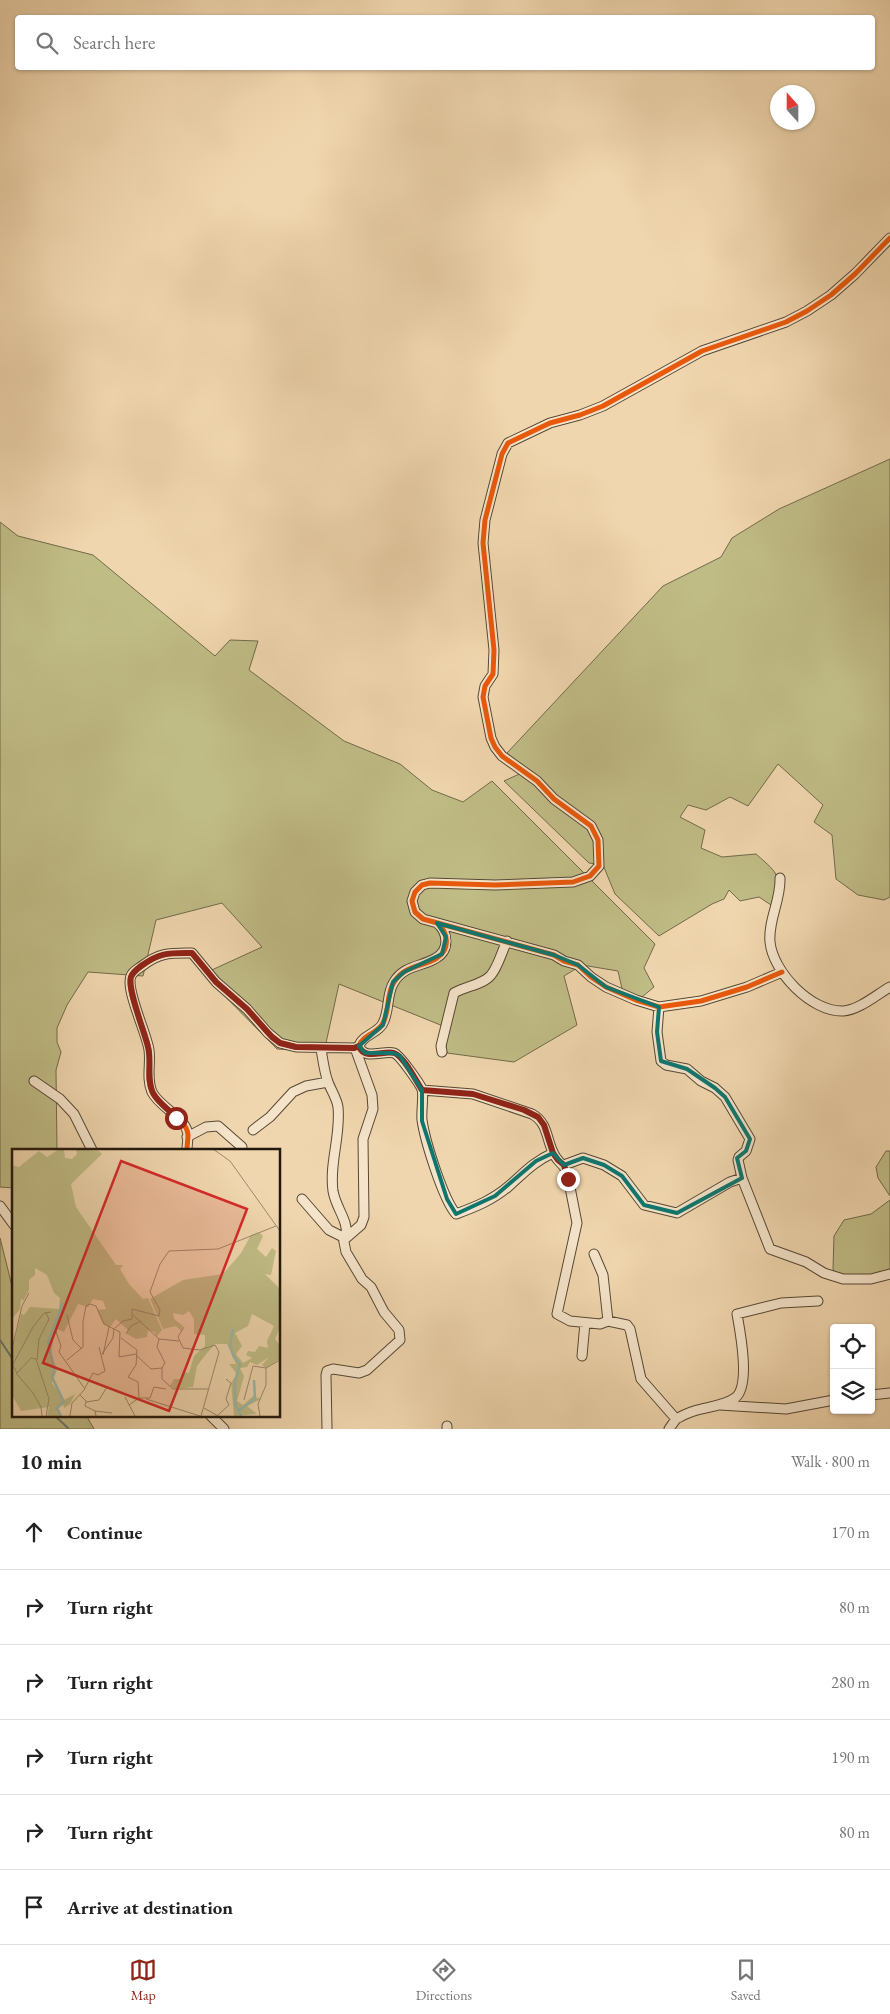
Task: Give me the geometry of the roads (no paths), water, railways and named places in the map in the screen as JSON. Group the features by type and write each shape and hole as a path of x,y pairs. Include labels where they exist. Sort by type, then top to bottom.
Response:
{"street":[{"path":"782,972 747,987 700,1001 658,1007 606,987 578,965 534,948 419,916 413,907 413,896 422,885 430,883 494,885 573,882 594,873 599,866 598,840 591,826 554,798 537,781 502,756 491,738 483,697 485,686 493,674 494,650 483,544 485,520 491,495 502,454 508,443 550,423 580,415 603,406 702,351 779,325 807,311 831,295 855,274 890,238"},
{"path":"780,878 780,889 770,932 772,950 782,972 792,984 817,1004 828,1009 842,1011 854,1009 890,987"},
{"path":"357,1047 361,1041 383,1025 393,982 404,972 416,965 437,958 442,954 445,948 446,937 437,922"},
{"path":"442,1052 441,1046 454,993 461,988 485,980 492,974 507,941"},
{"path":"188,1149 184,1125 160,1104 152,1092 149,1080 149,1049 132,993 130,978 135,971 152,957 162,954 192,953 216,982 247,1009 280,1043 296,1047 321,1049 357,1047 365,1054 393,1053 400,1056 422,1090 422,1121 448,1201 456,1214 479,1206 496,1196 536,1161 553,1153"},
{"path":"658,1007 657,1032 661,1060 666,1065 687,1069 720,1092 729,1103 750,1139 746,1151 738,1160 742,1178 770,1249 806,1262 824,1273 843,1279 871,1279 890,1274"},
{"path":"345,1238 361,1224 364,1218 363,1139 373,1108 372,1096 357,1047"},
{"path":"321,1049 328,1082 338,1105 339,1128 332,1172 333,1193 348,1230 345,1238 346,1252 362,1279 370,1287 384,1312 399,1330 400,1340 367,1370 359,1373 333,1369 327,1371 327,1429"},
{"path":"34,1080 60,1099 74,1114 92,1149"},
{"path":"253,1130 270,1117 293,1092 306,1086 328,1082"},
{"path":"422,1090 473,1094 538,1117 544,1125 553,1153 564,1165 577,1223 557,1314 570,1321 584,1323 630,1322 641,1379 676,1419"},
{"path":"187,1137 206,1127 218,1126 242,1147"},
{"path":"564,1165 583,1158 604,1165 622,1176 644,1205 677,1213 730,1182 742,1178"},
{"path":"302,1199 328,1230 345,1238"},
{"path":"0,1206 12,1222"},
{"path":"594,1254 603,1275 608,1321"},
{"path":"669,1429 676,1419 691,1412 736,1398 743,1380 737,1314 781,1303 818,1301"},
{"path":"582,1356 584,1323"},
{"path":"875,1395 890,1393"},
{"path":"718,1405 786,1409 830,1401"},
{"path":"211,1416 224,1429"}],"waterway":[{"path":"0,1340 12,1358"},
{"path":"55,1416 69,1429"}]}
